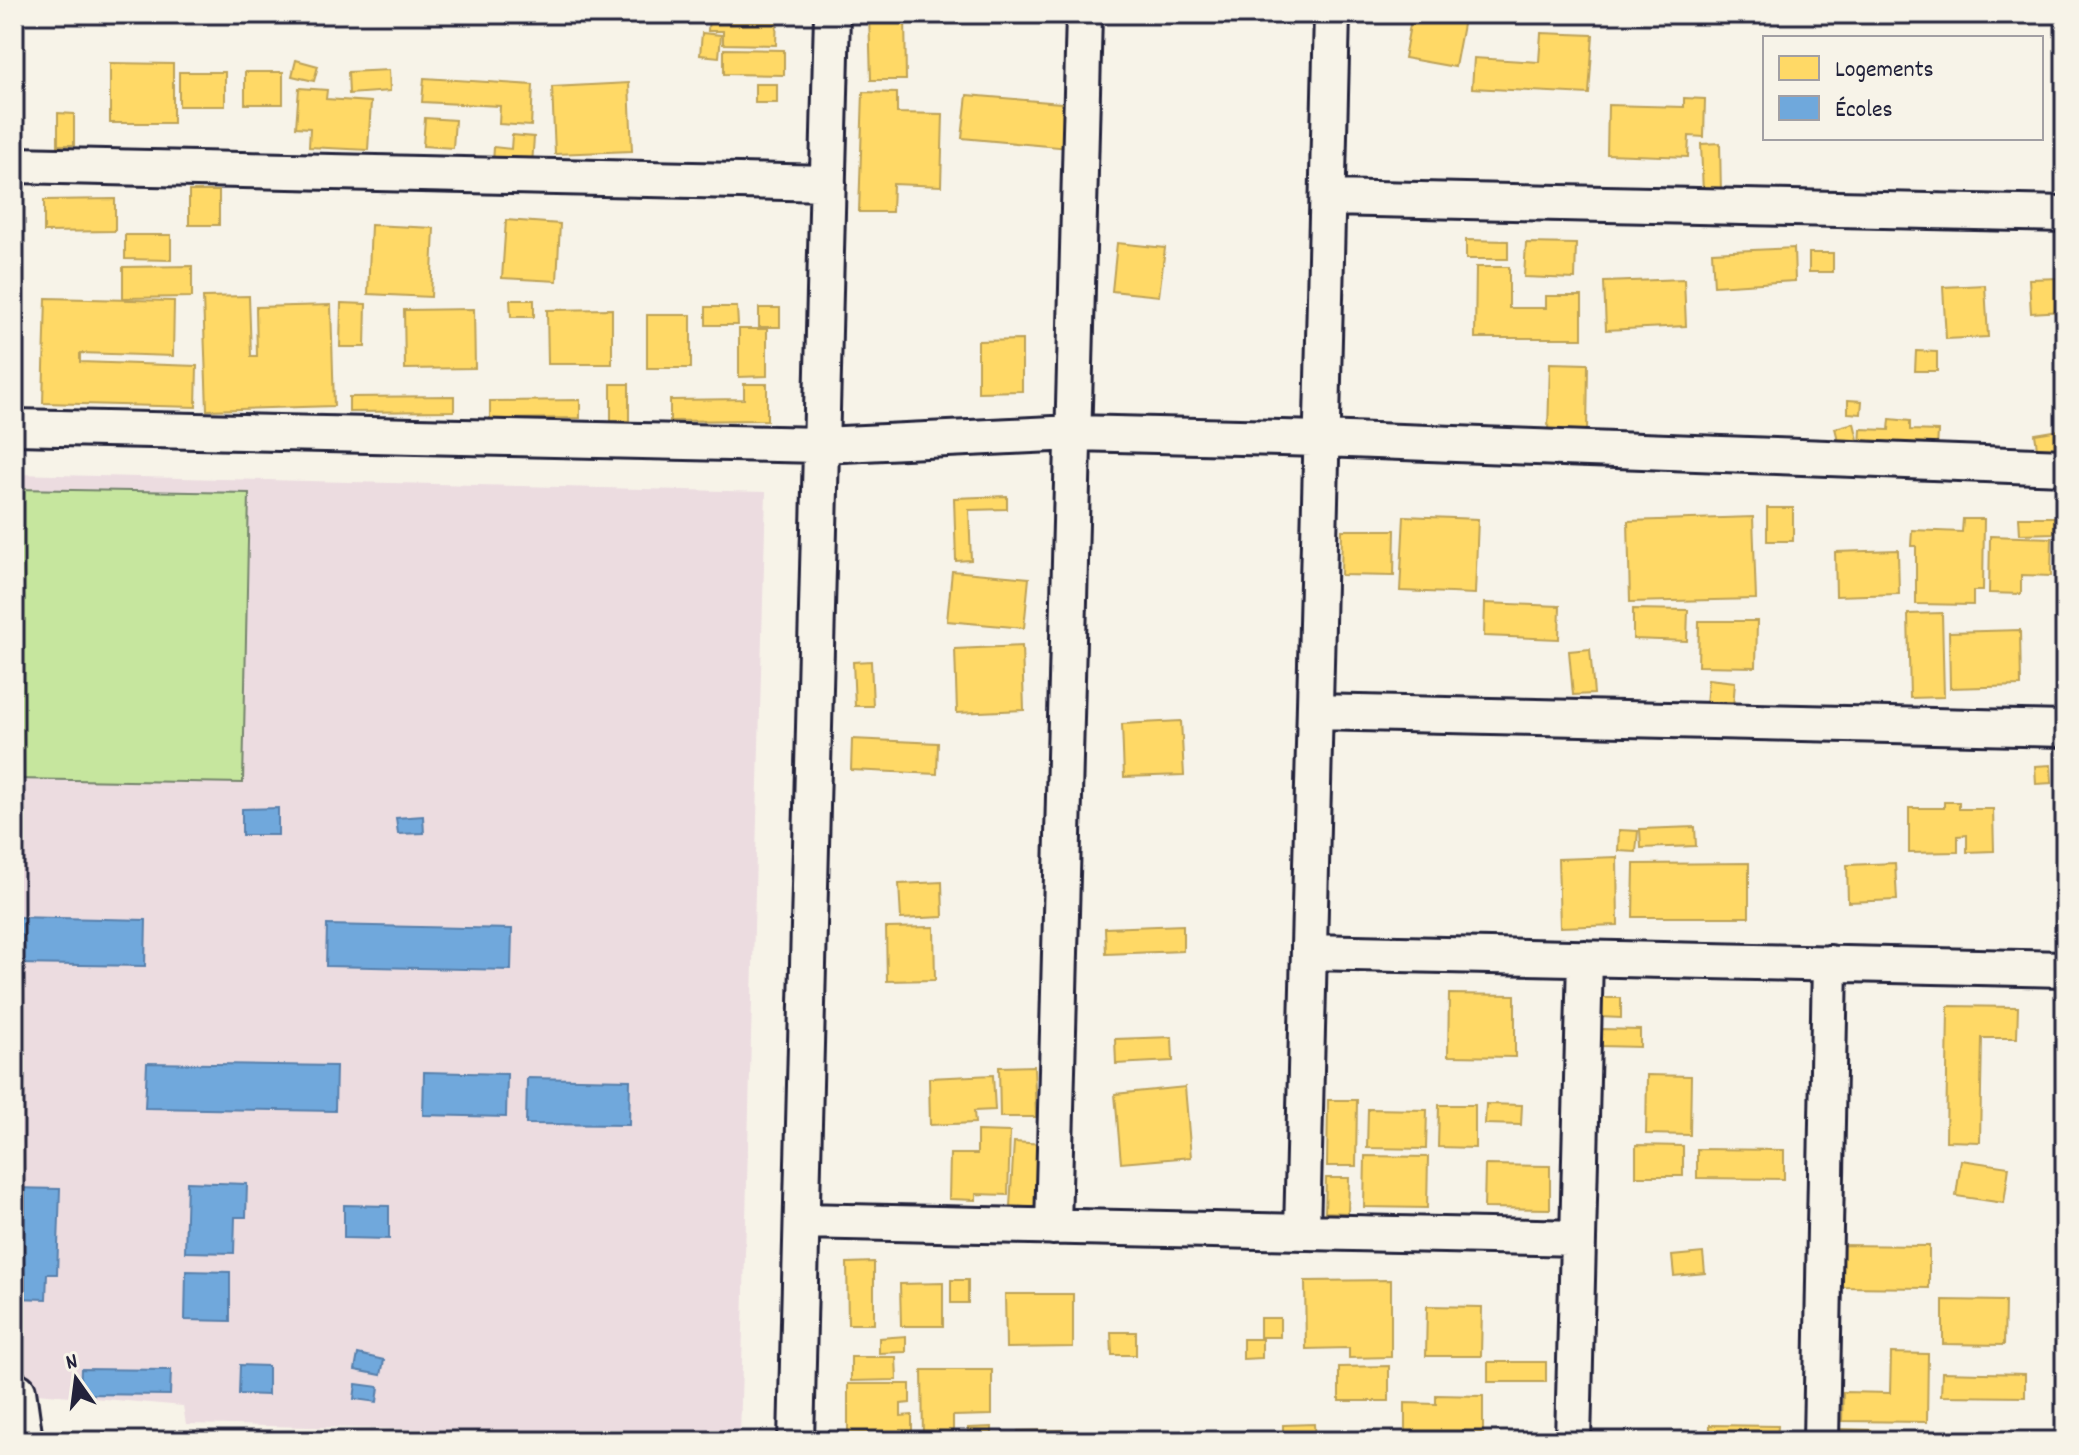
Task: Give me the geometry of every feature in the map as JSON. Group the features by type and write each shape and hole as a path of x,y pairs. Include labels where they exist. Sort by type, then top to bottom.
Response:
{"street":[{"path":"796,1441 832,14"},
{"path":"1053,1227 1084,14"},
{"path":"1302,1232 1332,14"},
{"path":"14,165 828,183"},
{"path":"1328,198 2065,214"},
{"path":"14,427 822,443 1074,433 1322,439 2065,467"},
{"path":"1315,712 2065,729"},
{"path":"1309,952 2065,969"},
{"path":"1573,1441 1585,958"},
{"path":"1821,1441 1830,963"},
{"path":"802,1221 1578,1238"},
{"path":"18,1391 25,1441"}],"shaded area":[{"path":"14,474 766,492 740,1437 186,1424 183,1406 14,1391"}],"green space":[{"path":"14,489 249,493 243,783 14,779"}],"building: Logements":[{"path":"709,14 777,14 776,45 723,44 723,31 708,31"},
{"path":"869,14 905,14 906,80 871,80"},
{"path":"1412,14 1465,14 1455,67 1404,58"},
{"path":"702,33 721,35 719,57 700,55"},
{"path":"1541,33 1593,35 1589,94 1472,88 1474,58 1539,62"},
{"path":"724,49 784,50 784,75 724,74"},
{"path":"296,60 318,66 314,81 292,76"},
{"path":"110,63 173,64 173,123 110,123"},
{"path":"389,70 390,91 349,94 348,72"},
{"path":"179,72 225,72 225,106 179,106"},
{"path":"245,72 283,72 283,104 245,104"},
{"path":"424,78 533,85 531,126 499,124 500,106 422,102"},
{"path":"629,83 632,151 555,154 552,87"},
{"path":"755,84 777,84 777,103 755,103"},
{"path":"299,88 327,90 326,99 371,102 368,150 309,147 310,128 296,127"},
{"path":"863,92 897,93 897,113 943,114 941,186 893,184 892,212 859,212"},
{"path":"967,95 1073,104 1069,148 962,138"},
{"path":"1684,98 1705,99 1704,137 1689,136 1688,157 1607,154 1608,105 1684,107"},
{"path":"58,113 74,114 74,145 58,145"},
{"path":"425,118 455,120 453,148 423,146"},
{"path":"512,135 534,137 532,165 493,163 494,147 511,149"},
{"path":"1720,143 1721,193 1703,194 1701,144"},
{"path":"189,191 219,191 219,225 189,225"},
{"path":"115,199 115,231 44,232 44,200"},
{"path":"506,220 560,224 557,281 502,278"},
{"path":"371,225 434,228 431,297 368,294"},
{"path":"125,235 171,235 171,260 125,259"},
{"path":"1466,240 1508,241 1508,259 1466,259"},
{"path":"1117,243 1165,248 1159,296 1112,291"},
{"path":"1526,243 1576,244 1575,279 1524,277"},
{"path":"1794,248 1795,281 1714,286 1712,252"},
{"path":"1809,253 1833,253 1833,272 1809,272"},
{"path":"192,266 192,297 123,298 123,267"},
{"path":"1476,267 1509,267 1509,308 1546,308 1546,296 1582,296 1582,338 1475,338"},
{"path":"2061,278 2063,311 2031,313 2029,279"},
{"path":"1684,279 1686,326 1606,330 1604,282"},
{"path":"1985,285 1988,337 1946,339 1943,287"},
{"path":"249,296 251,356 257,356 256,307 331,305 334,406 207,410 203,297"},
{"path":"46,298 174,301 173,356 80,353 80,362 197,366 196,407 43,403"},
{"path":"510,300 534,300 534,317 511,317"},
{"path":"341,303 366,304 365,347 340,347"},
{"path":"706,307 737,307 738,325 706,325"},
{"path":"759,308 780,308 780,327 759,327"},
{"path":"474,309 475,368 405,369 404,310"},
{"path":"612,309 612,364 548,364 547,310"},
{"path":"647,315 691,315 691,368 647,368"},
{"path":"739,329 767,329 767,376 739,377"},
{"path":"1022,340 1022,391 978,392 978,341"},
{"path":"1916,351 1937,352 1937,371 1915,371"},
{"path":"1550,363 1588,364 1587,432 1548,431"},
{"path":"611,384 629,384 629,421 611,421"},
{"path":"744,384 767,384 767,420 670,421 670,400 744,399"},
{"path":"454,396 454,411 349,412 349,397"},
{"path":"580,400 580,418 490,419 490,401"},
{"path":"1848,400 1862,401 1861,414 1848,413"},
{"path":"1890,419 1910,421 1910,430 1938,431 1937,450 1860,446 1861,429 1889,430"},
{"path":"1854,423 1859,444 1840,448 1835,428"},
{"path":"2060,430 2064,451 2038,455 2035,434"},
{"path":"1007,496 1007,509 969,510 971,560 956,561 954,498"},
{"path":"1767,508 1793,508 1793,541 1767,541"},
{"path":"1404,516 1478,519 1475,594 1400,591"},
{"path":"1753,517 1756,599 1630,602 1628,521"},
{"path":"2019,517 2054,517 2054,533 2020,534"},
{"path":"1963,519 1984,519 1983,591 1973,591 1973,605 1916,604 1916,546 1911,546 1912,530 1962,532"},
{"path":"1342,530 1395,530 1394,576 1341,575"},
{"path":"1990,536 2052,538 2051,576 2021,575 2021,594 1989,593"},
{"path":"1898,550 1899,594 1836,596 1835,552"},
{"path":"952,571 1029,578 1024,628 947,621"},
{"path":"1485,603 1560,606 1559,639 1484,636"},
{"path":"1633,609 1688,610 1687,641 1633,639"},
{"path":"1942,613 1944,697 1910,698 1908,614"},
{"path":"1699,621 1757,621 1756,667 1698,666"},
{"path":"2020,630 2021,686 1950,688 1949,632"},
{"path":"1022,646 1024,710 957,713 955,649"},
{"path":"1590,649 1594,694 1573,695 1569,651"},
{"path":"871,661 873,706 855,706 853,662"},
{"path":"1708,679 1735,682 1733,708 1706,706"},
{"path":"1181,721 1184,775 1124,777 1122,724"},
{"path":"852,739 938,743 937,774 851,770"},
{"path":"2051,765 2052,783 2036,784 2035,766"},
{"path":"1944,802 1959,802 1959,809 1993,809 1994,851 1967,852 1967,835 1958,836 1958,852 1909,853 1909,808 1944,808"},
{"path":"1695,827 1696,846 1641,848 1640,829"},
{"path":"1619,830 1638,831 1636,852 1618,851"},
{"path":"1617,857 1618,925 1560,927 1558,859"},
{"path":"1749,863 1749,917 1633,917 1634,864"},
{"path":"1895,863 1897,900 1848,902 1847,865"},
{"path":"942,882 943,917 901,919 899,884"},
{"path":"1183,925 1183,951 1106,954 1105,928"},
{"path":"934,927 935,980 887,981 886,928"},
{"path":"1449,994 1515,995 1515,1057 1448,1056"},
{"path":"1600,998 1621,998 1621,1018 1599,1017"},
{"path":"1948,1006 2018,1007 2017,1038 1982,1038 1980,1142 1946,1141"},
{"path":"1602,1029 1640,1030 1640,1047 1601,1046"},
{"path":"1172,1037 1173,1061 1116,1064 1115,1039"},
{"path":"1034,1066 1036,1117 1000,1117 999,1067"},
{"path":"993,1075 995,1110 974,1111 975,1123 930,1125 929,1078"},
{"path":"1647,1075 1691,1076 1690,1135 1646,1134"},
{"path":"1185,1087 1191,1157 1121,1163 1115,1094"},
{"path":"1328,1100 1357,1100 1356,1166 1327,1166"},
{"path":"1486,1104 1522,1105 1521,1125 1485,1124"},
{"path":"1439,1105 1475,1105 1475,1148 1438,1147"},
{"path":"1368,1109 1427,1110 1426,1149 1367,1148"},
{"path":"977,1131 1010,1132 1008,1195 976,1194 976,1200 949,1199 950,1154 977,1154"},
{"path":"1014,1142 1043,1144 1039,1208 1010,1206"},
{"path":"1636,1145 1683,1146 1683,1176 1636,1176"},
{"path":"1697,1149 1784,1150 1784,1179 1697,1178"},
{"path":"1365,1156 1428,1157 1427,1208 1364,1207"},
{"path":"1961,1160 2009,1167 2004,1203 1956,1196"},
{"path":"1485,1165 1550,1166 1550,1209 1484,1208"},
{"path":"1326,1178 1349,1178 1348,1213 1325,1212"},
{"path":"1839,1245 1929,1246 1929,1288 1838,1287"},
{"path":"1703,1253 1705,1273 1674,1276 1672,1256"},
{"path":"874,1262 874,1324 848,1324 847,1263"},
{"path":"951,1280 968,1280 968,1303 951,1303"},
{"path":"1391,1280 1391,1357 1349,1358 1349,1348 1306,1349 1305,1281"},
{"path":"943,1283 943,1326 901,1326 900,1284"},
{"path":"1005,1294 1073,1294 1073,1347 1006,1348"},
{"path":"1943,1300 2005,1301 2004,1345 1943,1344"},
{"path":"1427,1306 1482,1307 1481,1356 1426,1356"},
{"path":"1260,1318 1280,1318 1280,1337 1260,1337"},
{"path":"1111,1332 1136,1332 1136,1355 1112,1355"},
{"path":"906,1336 906,1352 879,1353 879,1338"},
{"path":"1243,1339 1262,1339 1262,1358 1243,1359"},
{"path":"1891,1353 1928,1354 1927,1422 1842,1421 1843,1392 1890,1393"},
{"path":"851,1357 896,1357 897,1380 851,1381"},
{"path":"1488,1362 1546,1362 1546,1382 1488,1382"},
{"path":"1389,1366 1389,1401 1339,1401 1339,1367"},
{"path":"922,1370 992,1370 992,1415 953,1416 953,1438 923,1439"},
{"path":"1942,1372 2025,1374 2025,1397 1941,1396"},
{"path":"848,1384 910,1384 910,1403 901,1404 901,1416 912,1415 912,1441 848,1441"},
{"path":"1436,1395 1483,1396 1483,1441 1405,1441 1405,1403 1436,1404"},
{"path":"1314,1424 1315,1441 1283,1441 1283,1425"},
{"path":"1710,1425 1778,1426 1777,1441 1710,1441"},
{"path":"992,1427 992,1441 968,1441 968,1428"},
{"path":"1835,1429 1871,1430 1871,1437 1927,1437 1927,1441 1834,1441"},
{"path":"1070,1430 1070,1441 1018,1441 1018,1431"}],"building: Écoles":[{"path":"278,808 278,835 242,835 242,809"},
{"path":"423,816 424,833 398,834 396,818"},
{"path":"14,917 146,920 145,966 14,964"},
{"path":"327,925 512,929 511,970 326,966"},
{"path":"147,1063 336,1066 335,1111 145,1108"},
{"path":"424,1072 507,1074 506,1117 423,1115"},
{"path":"527,1078 630,1080 629,1125 526,1124"},
{"path":"187,1182 247,1184 246,1217 235,1217 234,1253 185,1252"},
{"path":"14,1188 60,1189 57,1274 47,1274 46,1299 14,1298"},
{"path":"344,1205 389,1206 389,1239 344,1238"},
{"path":"186,1271 230,1272 230,1321 185,1320"},
{"path":"358,1354 384,1360 381,1375 355,1370"},
{"path":"240,1365 268,1366 268,1395 239,1394"},
{"path":"81,1369 171,1370 170,1395 80,1394"},
{"path":"356,1384 379,1387 377,1402 354,1399"}]}
